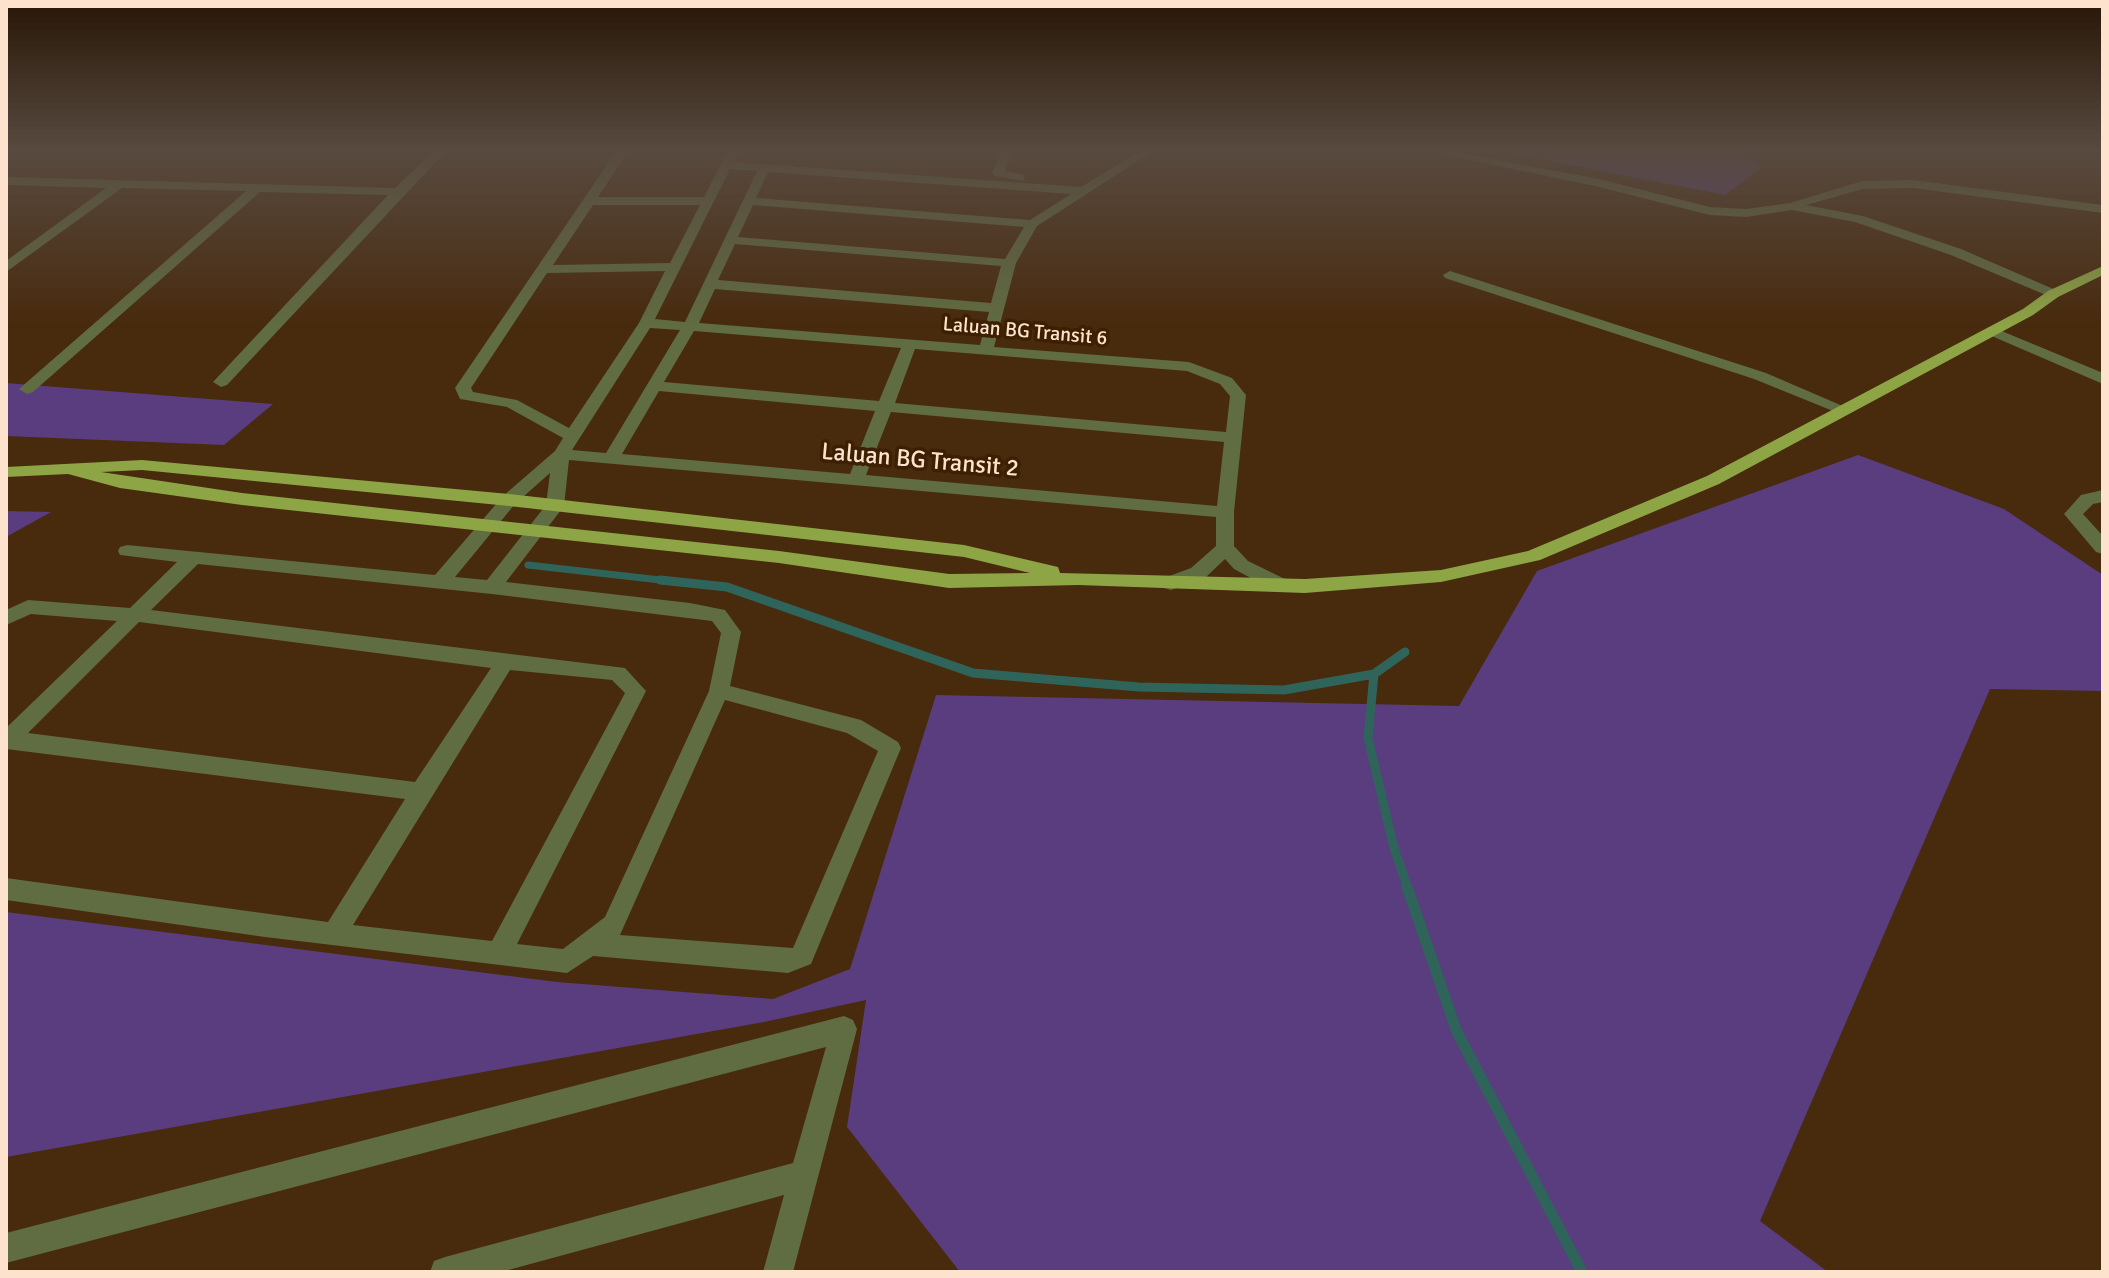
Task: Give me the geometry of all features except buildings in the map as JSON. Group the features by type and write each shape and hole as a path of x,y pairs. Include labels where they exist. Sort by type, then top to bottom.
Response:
{"main road":[{"path":"73,470 120,483 227,497 534,533 779,557 949,581 1078,579 1280,585 1441,576 1533,556 1713,480 1992,331 2053,294 2103,270"},
{"path":"6,472 142,465 509,500 964,551 1078,579"}],"street":[{"path":"6,268 85,210"},
{"path":"27,389 232,210"},
{"path":"221,382 382,210"},
{"path":"573,437 511,403 466,396 463,388 582,210"},
{"path":"440,582 509,500 561,454 646,323 704,210"},
{"path":"611,459 690,326 744,210"},
{"path":"855,210 1032,224"},
{"path":"986,350 1009,263 1032,224 1053,210"},
{"path":"1705,210 1746,213 1768,210"},
{"path":"1810,210 1858,219 1956,252 2053,294"},
{"path":"730,240 1009,263"},
{"path":"543,269 675,267"},
{"path":"1450,275 1760,376 1844,410"},
{"path":"710,284 997,308"},
{"name":"Laluan BG Transit 6","path":"646,323 1189,367 1206,372 1226,381 1238,395 1225,512 1225,548"},
{"path":"1992,331 2103,379"},
{"path":"856,480 910,344"},
{"path":"655,386 1233,438"},
{"path":"492,587 555,506 561,454"},
{"name":"Laluan BG Transit 2","path":"561,454 1225,512"},
{"path":"2103,496 2087,499 2073,514 2103,548"},
{"path":"1171,583 1198,573 1225,548 1241,565 1280,585"},
{"path":"6,889 334,934 567,961 614,925 719,691 731,632 718,615 492,587 127,551"},
{"path":"7,740 193,558"},
{"path":"6,618 28,607 135,615 505,662 618,673 636,691 499,953"},
{"path":"334,934 505,662"},
{"path":"589,944 788,961 802,956 890,748 853,726 719,691"},
{"path":"7,740 421,792"},
{"path":"6,1248 844,1029 778,1272"},
{"path":"445,1272 804,1175"}],"shaded area":[{"path":"6,383 273,404 224,445 6,436"},
{"path":"1858,455 2004,509 2103,575 2103,691 1990,689 1760,1221 1828,1272 960,1272 847,1127 866,1000 764,1022 6,1157 6,912 557,982 773,999 850,969 936,695 1459,706 1537,571"},
{"path":"6,511 51,512 6,537"}],"waterway":[{"path":"528,565 665,580"},
{"path":"660,580 665,580"},
{"path":"665,580 727,587 973,673 1139,687 1284,690 1374,674"},
{"path":"665,580 678,582"},
{"path":"1374,674 1405,652"},
{"path":"1374,674 1368,738 1394,848 1408,889"},
{"path":"1407,887 1457,1032 1582,1272"}]}
